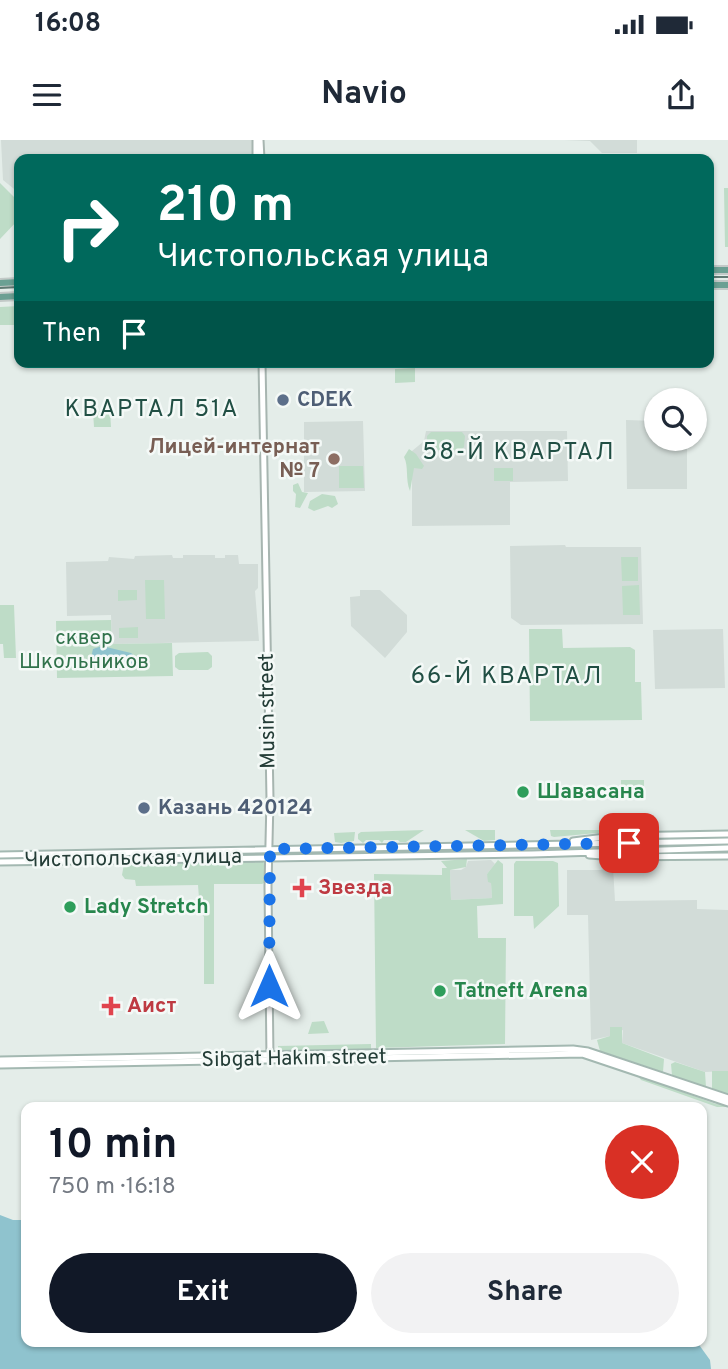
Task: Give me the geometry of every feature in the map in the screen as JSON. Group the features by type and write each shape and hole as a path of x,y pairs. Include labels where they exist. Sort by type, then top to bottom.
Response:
{"main road":[{"name":"Musin street","path":"261,368 270,853 270,1057"},
{"path":"556,844 613,836 728,834"},
{"name":"Чистопольская улица","path":"0,862 556,844 728,845"},
{"name":"Чистопольская улица","path":"0,855 568,853 728,845"},
{"path":"568,853 616,857 728,856"},
{"name":"Sibgat Hakim street","path":"0,1062 582,1054 728,1100"}],"shaded area":[{"path":"1,140 252,140 252,154 14,154 14,189 3,180"},
{"path":"564,140 637,140 637,153 602,153 590,141"},
{"path":"626,420 644,421 644,451 687,451 687,489 627,489"},
{"name":"Лицей-интернат № 7","path":"363,421 365,491 304,492 304,422"},
{"path":"426,431 567,431 568,481 510,482 510,525 412,526 412,451 424,441"},
{"path":"510,546 641,547 643,624 521,625 511,618"},
{"path":"172,555 173,558 183,558 183,555 215,555 215,558 225,558 225,555 238,555 239,564 258,564 258,588 255,591 259,641 112,644 111,615 67,616 66,562 108,561 109,557 134,559 135,556"},
{"path":"360,590 380,590 407,615 407,632 385,658 351,626 350,597 360,596"},
{"path":"723,629 725,688 655,689 653,630"},
{"path":"491,860 495,864 487,874 491,882 492,898 451,900 450,870 461,870 466,867 468,861"},
{"path":"613,867 615,901 697,900 697,909 728,910 728,1071 705,1072 622,1043 623,1030 591,1040 588,915 567,915 567,870 600,870"}],"green space":[{"path":"0,183 14,197 14,224 0,239"},
{"path":"724,188 728,188 728,247 725,247"},
{"path":"14,306 14,325 0,325 0,307"},
{"path":"415,368 415,382 395,383 395,369"},
{"path":"93,411 110,411 111,427 94,427"},
{"path":"431,432 462,432 465,436 464,447 461,450 430,450 427,447 427,436"},
{"path":"409,449 424,466 422,469 414,468 410,491 404,457"},
{"path":"339,466 363,466 364,488 339,488"},
{"path":"494,468 513,468 513,481 494,481"},
{"path":"298,483 302,492 308,493 300,508 295,507 296,494 293,491 293,485"},
{"path":"322,494 335,496 338,504 332,508 328,506 314,511 308,508 310,501"},
{"path":"621,557 638,557 638,581 622,581"},
{"path":"145,580 164,580 165,619 146,619"},
{"path":"639,585 640,615 623,615 622,586"},
{"path":"118,590 137,590 137,600 118,601"},
{"path":"0,605 14,605 16,658 4,658 3,644 0,644"},
{"name":"сквер Школьников","path":"111,620 112,644 172,643 173,676 57,678 56,621"},
{"path":"138,627 138,638 119,638 119,628"},
{"path":"529,629 562,629 563,648 630,647 635,650 635,682 641,682 642,720 530,721"},
{"path":"208,652 212,656 212,667 208,670 179,670 175,667 175,656 179,653"},
{"path":"621,780 644,780 644,789 621,789"},
{"path":"424,830 406,842 384,840 382,843 379,840 366,840 363,843 358,839 361,832"},
{"path":"465,830 495,830 495,840 484,841"},
{"path":"550,830 630,830 554,837 551,836"},
{"path":"355,832 354,841 335,842 334,833"},
{"name":"Tatneft Arena","path":"467,859 466,867 450,870 451,900 492,898 487,874 498,860 503,864 503,904 477,906 478,938 506,938 505,1044 376,1048 374,874 442,875 442,868 447,868 441,861"},
{"path":"516,861 558,863 559,906 534,929 533,916 514,916"},
{"path":"263,862 266,882 262,884 214,884 214,984 204,984 204,917 200,911 198,885 136,886 135,880 125,879 122,875 124,864"},
{"path":"324,1021 329,1033 308,1034 312,1022"},
{"path":"610,1027 622,1027 622,1043 664,1059 663,1072 600,1051 597,1040 610,1036"},
{"path":"371,1044 371,1049 278,1051 278,1046"},
{"path":"675,1062 705,1072 706,1087 672,1075 671,1064"},
{"path":"712,1071 728,1071 728,1095 712,1092"},
{"path":"638,1076 728,1107 717,1107 641,1080"}],"water":[{"path":"102,646 131,653 138,659 134,667 111,669 95,663 91,658 93,649"},
{"path":"0,1215 21,1220 21,1347 701,1347 710,1360 711,1369 0,1369"}],"tram line":[{"path":"714,277 728,277"},
{"path":"0,288 14,287"}],"place":[{"name":"CDEK","path":"283,400"},
{"name":"Лицей-интернат № 7","path":"334,459"},
{"name":"Шавасана","path":"523,792"},
{"name":"Казань 420124","path":"144,808"},
{"name":"Звезда","path":"302,888"},
{"name":"Lady Stretch","path":"70,907"},
{"name":"Tatneft Arena","path":"440,991"},
{"name":"Аист","path":"111,1006"}],"district":[{"name":"КВАРТАЛ 51А","path":"152,410"},
{"name":"58-Й КВАРТАЛ","path":"519,453"},
{"name":"66-Й КВАРТАЛ","path":"507,677"}],"route":[{"path":"269,986 270,849 629,843"}]}
